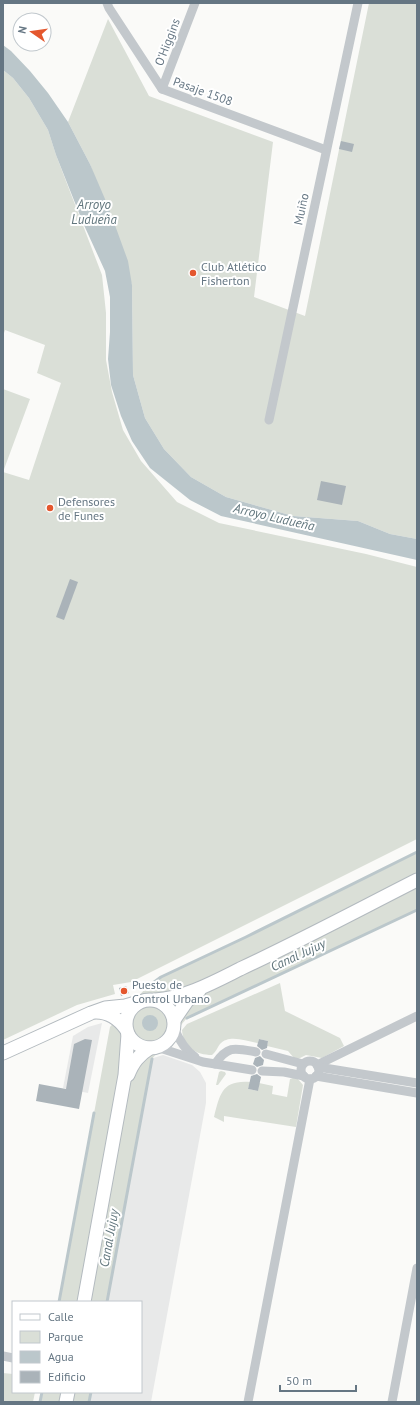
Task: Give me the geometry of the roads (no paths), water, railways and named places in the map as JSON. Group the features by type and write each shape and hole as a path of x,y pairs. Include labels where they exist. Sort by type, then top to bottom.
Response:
{"main road":[{"path":"3,1053 105,1008 125,1006 146,1000 170,998 206,985 257,961 417,880"},
{"path":"123,1088 134,1062 140,1054 167,1041 172,1035 174,1024 187,1001 206,985"},
{"path":"155,1000 162,1002 168,1007 172,1013 174,1024"},
{"path":"84,1301 127,1062 126,1020 128,1013 133,1006 140,1001"},
{"path":"94,1012 102,1012 116,1018 136,1044 152,1048"}],"street":[{"name":"O'Higgins","path":"162,89 195,3"},
{"name":"Muiño","path":"269,420 358,3"},
{"name":"Pasaje 1508","path":"108,6 162,89 326,150"},
{"path":"313,1072 417,1016"},
{"path":"174,1024 178,1038 185,1048 193,1056 203,1062"},
{"path":"152,1048 166,1050 203,1062 252,1070"},
{"path":"215,1064 220,1056 236,1048 256,1052"},
{"path":"248,1402 313,1072 311,1061 303,1064 266,1054"},
{"path":"275,1072 279,1058"},
{"path":"303,1064 301,1071 417,1083"},
{"path":"262,1072 296,1074 313,1072 417,1093"},
{"path":"392,1402 417,1268"}],"water":[{"name":"Arroyo Ludueña","path":"3,45 11,51 30,71 48,93 68,122 90,164 108,206 128,261 132,285 133,375 145,418 164,449 191,477 226,497 293,516 358,521 390,534 417,539 417,560 221,516 190,500 150,468 132,441 121,416 111,385 108,359 110,297 105,271 83,223 56,155 48,130 29,98 13,78 3,70"},
{"path":"150,1015 157,1020 158,1023 153,1030 150,1031 143,1026 142,1023 147,1016"}],"waterway":[{"path":"146,988 161,977 246,937 417,852"},
{"name":"Canal Jujuy","path":"187,1018 417,910"},
{"name":"Canal Jujuy","path":"107,1301 152,1059"},
{"path":"59,1301 94,1113"},
{"path":"40,1402 42,1393"},
{"name":"Canal Jujuy","path":"89,1402 91,1393"}],"place":[{"name":"Club Atlético Fisherton","path":"193,273"},
{"name":"Defensores de Funes","path":"50,508"},
{"name":"Puesto de Control Urbano","path":"124,991"}]}
